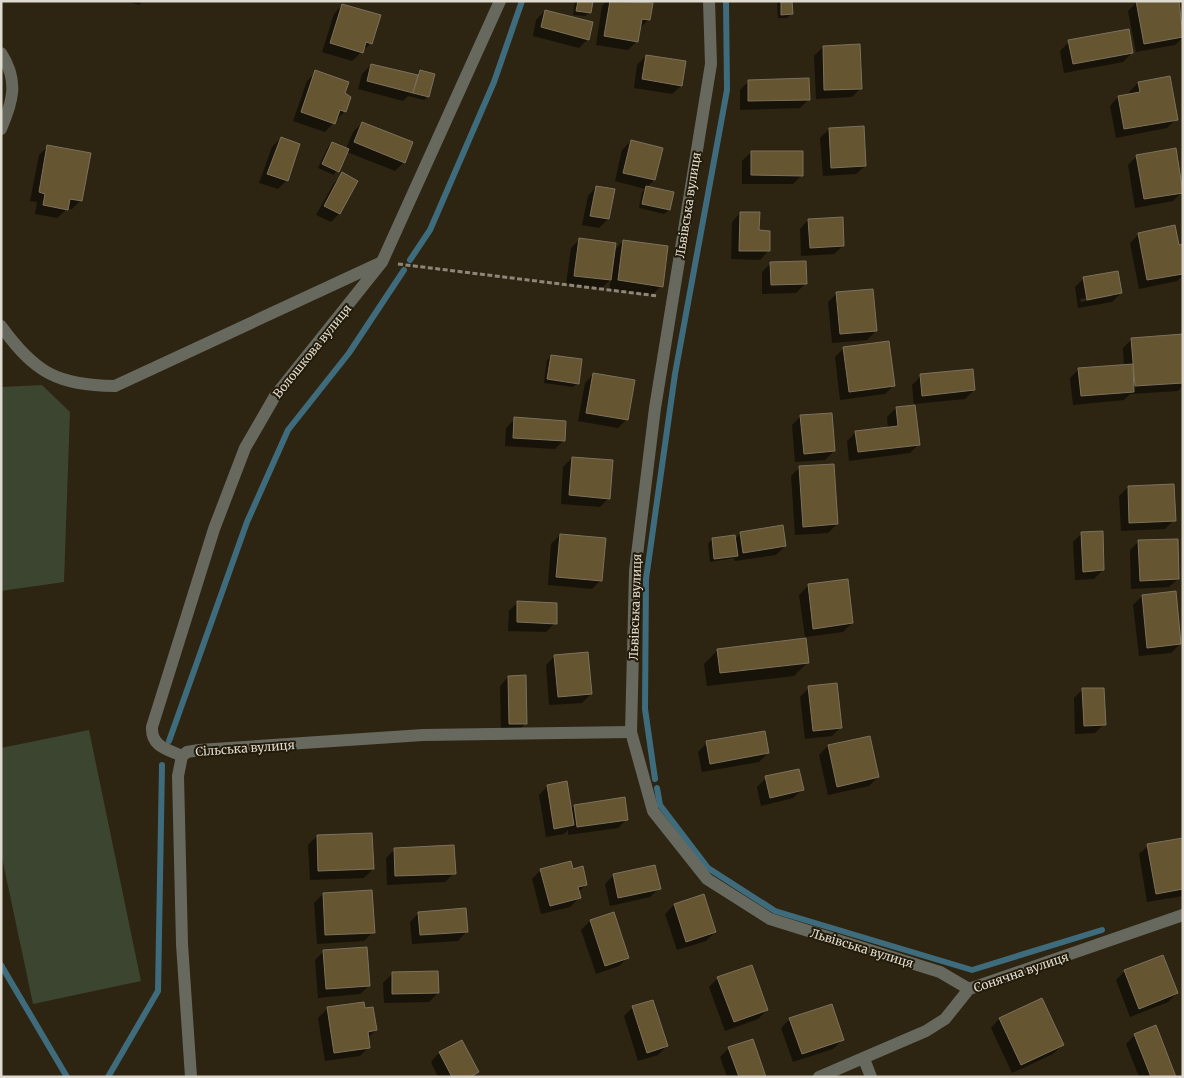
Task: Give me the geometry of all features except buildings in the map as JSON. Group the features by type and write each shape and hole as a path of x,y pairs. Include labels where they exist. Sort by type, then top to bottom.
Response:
{"street":[{"name":"Волошкова вулиця","path":"182,756 156,744 152,736 152,727 214,529 245,448 275,396 382,262 500,1"},
{"name":"Львівська вулиця","path":"709,1 711,64 656,408 635,571 631,732 653,811 707,879 770,919 940,972 969,989"},
{"path":"1,54 7,63 12,77 13,98 1,129"},
{"path":"1,326 26,357 50,375 81,386 115,386 382,262"},
{"name":"Сільська вулиця","path":"191,1077 182,944 178,776 182,756 187,752 423,735 631,732"},
{"name":"Сонячна вулиця","path":"819,1077 926,1031 945,1019 969,989 1183,915"},
{"path":"864,1059 871,1077"}],"path":[{"path":"382,262 673,298"}],"green space":[{"path":"42,385 70,412 64,582 1,591 1,387"},
{"path":"89,730 141,981 33,1004 1,853 1,748"}],"waterway":[{"path":"410,260 430,230 494,82 522,1"},
{"path":"655,779 645,709 646,579 675,374 727,90 726,1"},
{"path":"169,741 247,522 288,430 349,353 404,270"},
{"path":"108,1077 158,991 162,765"},
{"path":"657,788 660,805 708,868 775,911 972,970 1102,930"},
{"path":"1,965 67,1077"}]}
